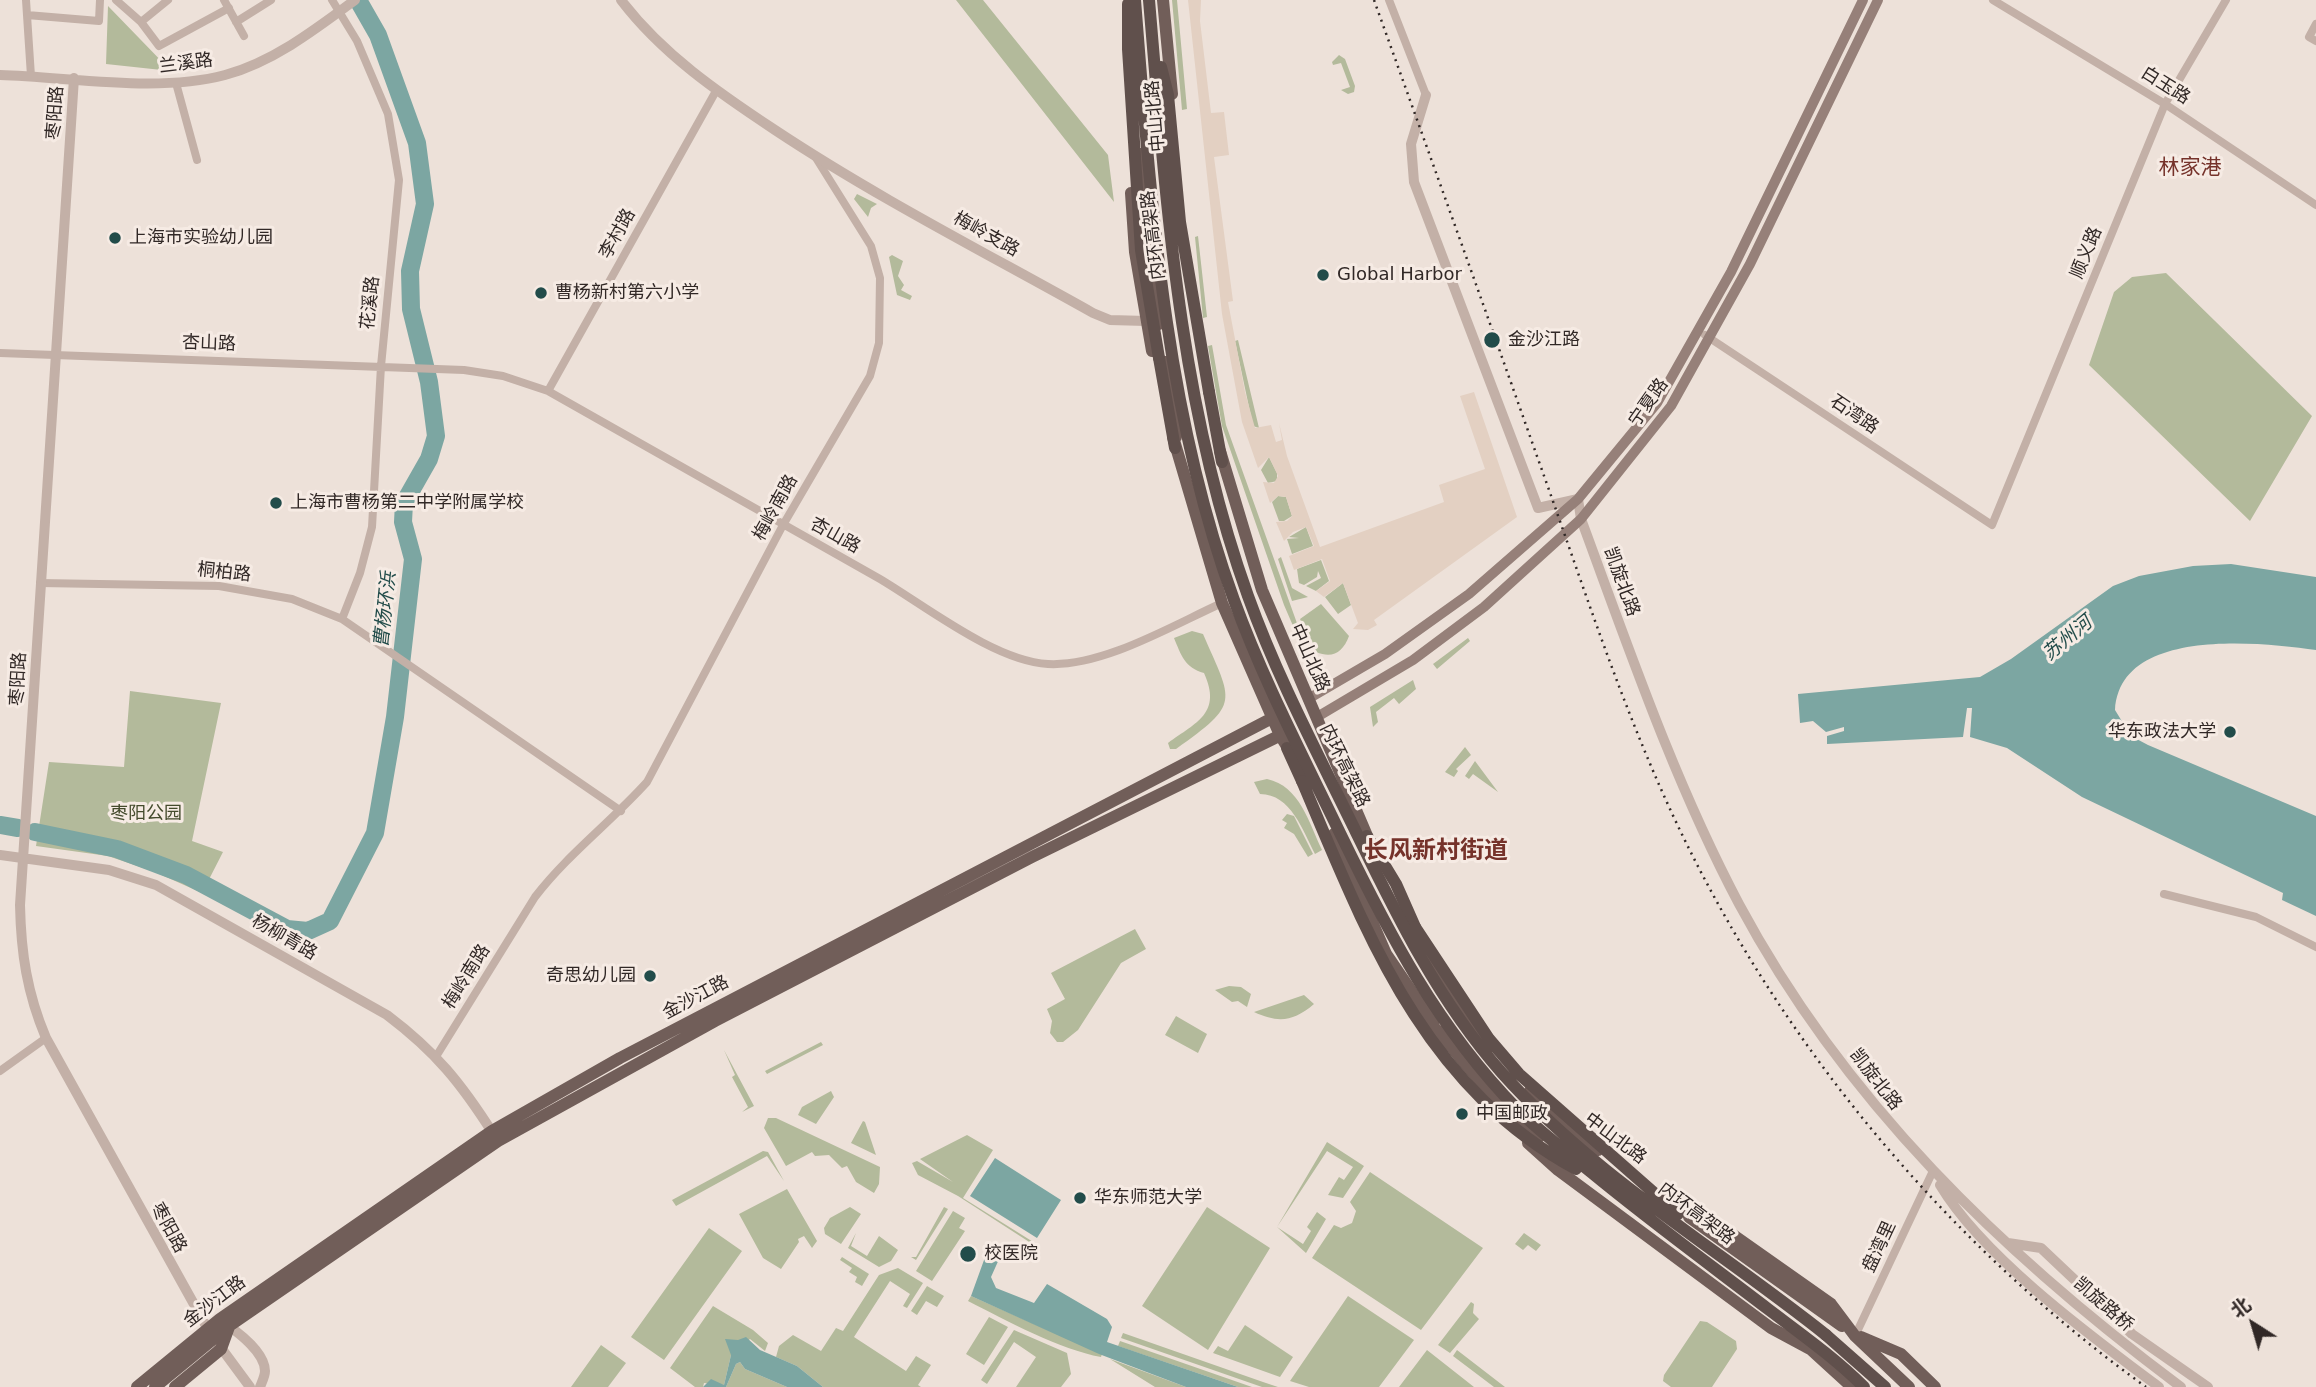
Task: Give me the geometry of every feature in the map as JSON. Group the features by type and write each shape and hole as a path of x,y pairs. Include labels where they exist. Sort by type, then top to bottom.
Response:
{"highway":[{"path":"1128,0 1128,49 1141,250 1175,448"},
{"name":"内环高架路","path":"1135,0 1165,314 1190,444 1234,600 1272,690 1395,945 1433,1007 1472,1059 1520,1113 1607,1186 1816,1346 1864,1387"},
{"name":"内环高架路","path":"1149,0 1180,311 1203,440 1226,526 1248,596 1284,683 1408,936 1483,1051 1530,1102 1643,1197 1786,1303 1885,1387"},
{"path":"1152,30 1168,95 1180,222 1222,462"},
{"path":"1287,748 1370,942 1430,1041 1463,1081 1504,1120 1570,1166 1607,1186"},
{"path":"1367,836 1396,884 1415,927 1489,1039 1519,1074 1552,1107 1786,1303"}],"main road":[{"name":"中山北路","path":"1128,0 1160,334 1177,419 1175,448"},
{"name":"中山北路","path":"1163,0 1196,333 1222,462 1262,590 1410,932 1476,1032 1506,1069 1582,1138 1670,1203 1716,1223 1830,1304 1855,1336 1909,1387"},
{"name":"宁夏路","path":"1308,699 1431,624 1578,499 1657,403 1784,167 1863,0"},
{"name":"宁夏路","path":"1317,718 1442,640 1581,519 1671,406 1751,264 1878,0"},
{"name":"中山北路","path":"1131,45 1124,73 1135,252 1146,321 1175,448 1222,603 1280,735 1313,789 1386,954 1433,1023 1446,1063 1492,1112 1558,1170 1771,1328 1810,1349 1852,1387"},
{"name":"金沙江路","path":"155,1387 225,1322 495,1136 620,1058 1308,699"},
{"name":"金沙江路","path":"495,1136 1032,857 1317,718"},
{"name":"金沙江路","path":"137,1387 211,1335 225,1322"},
{"name":"金沙江路","path":"175,1387 211,1335"},
{"path":"1855,1336 1901,1354 1935,1387"}],"street":[{"path":"26,0 31,76"},
{"path":"27,15 99,21 100,0"},
{"path":"116,0 126,3 159,46 226,4 244,36"},
{"path":"141,22 168,0"},
{"path":"236,22 271,0"},
{"name":"花溪路","path":"332,0 357,41 388,114 399,180 381,366 372,527 360,573 342,619"},
{"name":"梅岭南路","path":"437,1055 541,889 571,855 621,811 647,782 783,525 870,376 879,343 880,278 871,246 816,158 716,91 646,30 621,0"},
{"path":"1389,0 1426,95 1411,144 1411,167 1430,225 1538,508 1578,499"},
{"name":"白玉路","path":"1993,0 2165,104 2316,205"},
{"name":"顺义路","path":"1992,525 2165,104 2226,0"},
{"name":"兰溪路","path":"0,75 176,83 227,75 297,41 352,2"},
{"path":"2316,24 2309,37 2316,41"},
{"name":"枣阳路","path":"74,78 20,905 20,951 30,999 46,1038 211,1335 250,1387"},
{"path":"176,83 197,160"},
{"name":"李村路","path":"548,391 716,91"},
{"name":"梅岭支路","path":"816,158 1093,313 1122,322 1146,321"},
{"name":"石湾路","path":"1698,330 1992,525"},
{"name":"杏山路","path":"0,353 416,367 503,376 548,391 1003,653 1027,662 1079,662 1222,603"},
{"name":"凯旋北路","path":"1578,499 1581,519 1660,732 1740,904 1783,978 1859,1089 1932,1173 2007,1243"},
{"name":"桐柏路","path":"40,583 219,586 292,599 342,619 621,811"},
{"name":"杨柳青路","path":"0,855 109,870 179,895 387,1015 437,1055 495,1136"},
{"path":"2164,894 2256,917 2316,947"},
{"path":"0,1071 46,1038"},
{"name":"凯旋北路","path":"1932,1173 1947,1197 1982,1237 2045,1296 2159,1387"},
{"name":"盘湾里","path":"1855,1336 1932,1173"},
{"path":"2007,1243 2041,1248 2132,1334 2208,1387"},
{"name":"凯旋路桥","path":"2007,1243 2123,1344 2181,1387"},
{"path":"225,1322 250,1345 264,1364 265,1373 260,1387"}],"green space":[{"path":"956,0 983,0 1108,155 1114,202"},
{"path":"1172,0 1177,0 1187,109 1182,110"},
{"path":"108,6 171,71 106,64"},
{"path":"1339,55 1345,59 1355,86 1354,92 1348,94 1341,90 1350,87 1341,63 1333,65 1332,62"},
{"path":"857,194 877,204 871,208 868,217 854,199"},
{"path":"1198,236 1207,317 1203,318 1195,237"},
{"path":"892,255 903,261 898,276 904,285 901,290 912,296 910,300 897,295 889,257"},
{"path":"2166,273 2312,416 2250,521 2089,365 2114,292 2132,277"},
{"path":"1238,340 1259,428 1253,426 1235,341"},
{"path":"1212,345 1226,425 1308,654 1306,656 1284,605 1222,426 1208,346"},
{"path":"1269,457 1277,473 1277,481 1268,483 1261,470"},
{"path":"1278,496 1286,497 1292,516 1284,521 1279,521 1272,502"},
{"path":"1306,527 1313,546 1292,554 1287,539 1299,538 1289,537"},
{"path":"1281,557 1292,588 1308,597 1292,601 1278,559"},
{"path":"1321,560 1329,581 1316,591 1306,586 1321,578 1318,571 1317,577 1304,585 1299,583 1297,569"},
{"path":"1343,583 1351,605 1338,614 1325,597"},
{"path":"1321,604 1349,636 1337,653 1327,655 1316,652 1300,619"},
{"path":"1192,631 1203,634 1221,675 1225,700 1221,711 1212,721 1176,749 1170,749 1168,743 1204,715 1210,698 1204,673 1188,664 1174,638"},
{"path":"1468,638 1470,641 1437,669 1433,664"},
{"path":"1413,680 1416,689 1399,704 1394,698 1376,712 1378,722 1373,727 1370,707"},
{"name":"枣阳公园","path":"130,691 221,703 192,841 223,852 202,893 155,872 108,856 36,846 49,762 124,767"},
{"path":"1465,747 1471,755 1456,769 1458,771 1454,777 1445,772"},
{"path":"1475,761 1498,792 1473,774 1469,779 1465,776"},
{"path":"1267,779 1288,789 1295,797 1322,850 1315,854 1288,807 1280,800 1260,794 1254,782"},
{"path":"1287,814 1294,816 1313,854 1308,857 1294,834 1284,828 1287,823 1282,820"},
{"path":"1135,929 1146,949 1121,963 1078,1030 1063,1042 1057,1042 1050,1033 1052,1021 1047,1009 1065,999 1051,973"},
{"path":"1229,986 1241,987 1251,994 1247,1007 1238,1001 1232,1002 1215,990"},
{"path":"1304,995 1314,1004 1292,1017 1278,1019 1254,1012"},
{"path":"1176,1016 1207,1034 1198,1053 1165,1035"},
{"path":"821,1042 823,1045 767,1074 765,1071"},
{"path":"724,1050 754,1106 742,1112 748,1107 732,1077 735,1075"},
{"path":"831,1091 834,1097 816,1124 798,1115 802,1107"},
{"path":"768,1118 776,1118 880,1167 879,1184 874,1193 856,1182 847,1166 842,1168 829,1155 815,1156 812,1152 786,1166 764,1128"},
{"path":"863,1121 865,1122 876,1155 851,1143"},
{"path":"967,1135 993,1150 963,1198 1038,1245 1037,1247 958,1196 918,1175 912,1163 917,1161 953,1182 920,1159"},
{"path":"1327,1142 1364,1166 1343,1198 1328,1195 1339,1177 1344,1180 1353,1167 1327,1151 1277,1227"},
{"path":"763,1151 768,1152 784,1181 767,1156 676,1206 672,1200"},
{"path":"1370,1172 1483,1248 1421,1330 1312,1258 1334,1225 1341,1228 1352,1223 1356,1211 1350,1202"},
{"path":"787,1189 817,1241 812,1248 804,1236 798,1239 799,1242 781,1269 763,1258 739,1214"},
{"path":"850,1207 861,1214 841,1244 825,1234 824,1228 830,1218"},
{"path":"944,1207 948,1209 916,1260 911,1257 916,1257"},
{"path":"1207,1207 1270,1248 1208,1350 1142,1306"},
{"path":"953,1211 965,1218 959,1228 965,1231 932,1281 916,1271"},
{"path":"1317,1212 1326,1219 1306,1253 1277,1227 1303,1244 1311,1231 1307,1227"},
{"path":"709,1228 742,1251 664,1360 631,1337"},
{"path":"856,1233 851,1246 867,1256 879,1236 898,1250 891,1261 879,1267 848,1248"},
{"path":"1524,1233 1541,1245 1536,1251 1528,1245 1523,1250 1515,1244"},
{"path":"842,1257 869,1274 862,1286 855,1282 857,1277 849,1272 852,1268 840,1260"},
{"path":"898,1268 923,1283 907,1308 903,1306 910,1294 890,1281 854,1337 906,1371 916,1356 931,1365 918,1385 921,1387 823,1387 797,1366 776,1357 779,1346 793,1335 821,1351 836,1328 843,1331 879,1275"},
{"path":"927,1286 944,1296 937,1307 926,1301 917,1315 911,1311"},
{"path":"971,1296 1102,1354 1101,1357 1033,1334 968,1301"},
{"path":"1348,1296 1414,1340 1379,1387 1309,1387 1290,1381"},
{"path":"1471,1302 1474,1304 1473,1313 1479,1319 1450,1353 1438,1345"},
{"path":"713,1306 753,1330 768,1343 765,1351 750,1339 731,1355 724,1385 704,1383 703,1387 695,1387 670,1368"},
{"path":"989,1317 1008,1327 984,1365 966,1354"},
{"path":"1700,1321 1707,1322 1736,1341 1737,1349 1712,1387 1671,1387 1663,1381 1664,1375"},
{"path":"1245,1325 1293,1357 1280,1377 1213,1353 1218,1346 1228,1351"},
{"path":"1014,1330 1067,1353 1071,1374 1061,1387 1016,1387 1036,1357 1014,1342 987,1384 981,1380"},
{"path":"1123,1333 1278,1387 1262,1387 1121,1338"},
{"path":"1120,1341 1252,1387 1238,1387 1118,1346"},
{"path":"601,1345 626,1363 608,1387 571,1387"},
{"path":"1427,1350 1474,1387 1399,1387"},
{"path":"1457,1350 1505,1387 1494,1387 1453,1356"},
{"path":"1110,1359 1186,1387 1155,1387"},
{"path":"740,1362 745,1369 787,1387 726,1387 736,1364"}],"shaded area":[{"path":"1188,0 1201,0 1200,21 1211,113 1224,112 1229,155 1214,157 1233,301 1228,302 1245,392 1255,428 1271,425 1276,442 1282,440 1279,423 1287,456 1320,547 1444,502 1439,485 1485,469 1460,396 1474,392 1517,517 1374,620 1377,625 1368,630 1353,629 1358,623 1343,583 1324,597 1316,591 1330,581 1322,559 1294,570 1289,556 1314,546 1306,527 1293,532 1284,541 1276,522 1287,521 1292,516 1286,497 1278,496 1270,503 1263,482 1274,483 1278,476 1269,457 1258,468 1242,422 1222,314"}],"water":[{"name":"苏州河","path":"2231,564 2316,577 2316,650 2261,644 2228,644 2196,646 2166,652 2140,664 2123,683 2115,710 2131,736 2148,745 2316,816 2316,916 2282,900 2283,893 2082,797 2007,748 1970,737 1972,708 1967,708 1963,737 1827,744 1827,736 1844,731 1844,727 1826,732 1813,721 1800,723 1798,694 1980,677 2011,659 2113,586 2139,576 2193,566"},
{"path":"995,1158 1061,1200 1037,1238 970,1196"},
{"path":"988,1249 1000,1257 991,1277 996,1288 1034,1303 1047,1284 1107,1319 1112,1327 1107,1342 1238,1387 1186,1387 1099,1354 971,1296"},
{"path":"746,1337 760,1350 797,1366 823,1387 787,1387 745,1369 740,1362 736,1364 726,1387 703,1387 711,1379 724,1385 731,1355 725,1339 738,1340"}],"waterway":[{"name":"曹杨环浜","path":"35,832 117,849 186,875 287,929 308,931 330,921 375,833 395,717 413,559 403,522 404,503 429,459 436,436 429,382 411,309 410,271 425,204 417,143 378,35 358,0"},
{"name":"曹杨环浜","path":"0,825 18,828"}],"railway":[{"path":"1374,0 1616,679 1670,809 1712,893 1760,975 1813,1053 1871,1128 1933,1200 2000,1267 2071,1329 2146,1387"}],"place":[{"name":"上海市实验幼儿园","path":"115,238"},
{"name":"Global Harbor","path":"1323,275"},
{"name":"曹杨新村第六小学","path":"541,293"},
{"name":"金沙江路","path":"1492,340"},
{"name":"上海市曹杨第二中学附属学校","path":"276,503"},
{"name":"华东政法大学","path":"2230,732"},
{"name":"奇思幼儿园","path":"650,976"},
{"name":"中国邮政","path":"1462,1114"},
{"name":"华东师范大学","path":"1080,1198"},
{"name":"校医院","path":"968,1254"}],"district":[{"name":"林家港","path":"2190,169"},
{"name":"长风新村街道","path":"1436,852"}]}
